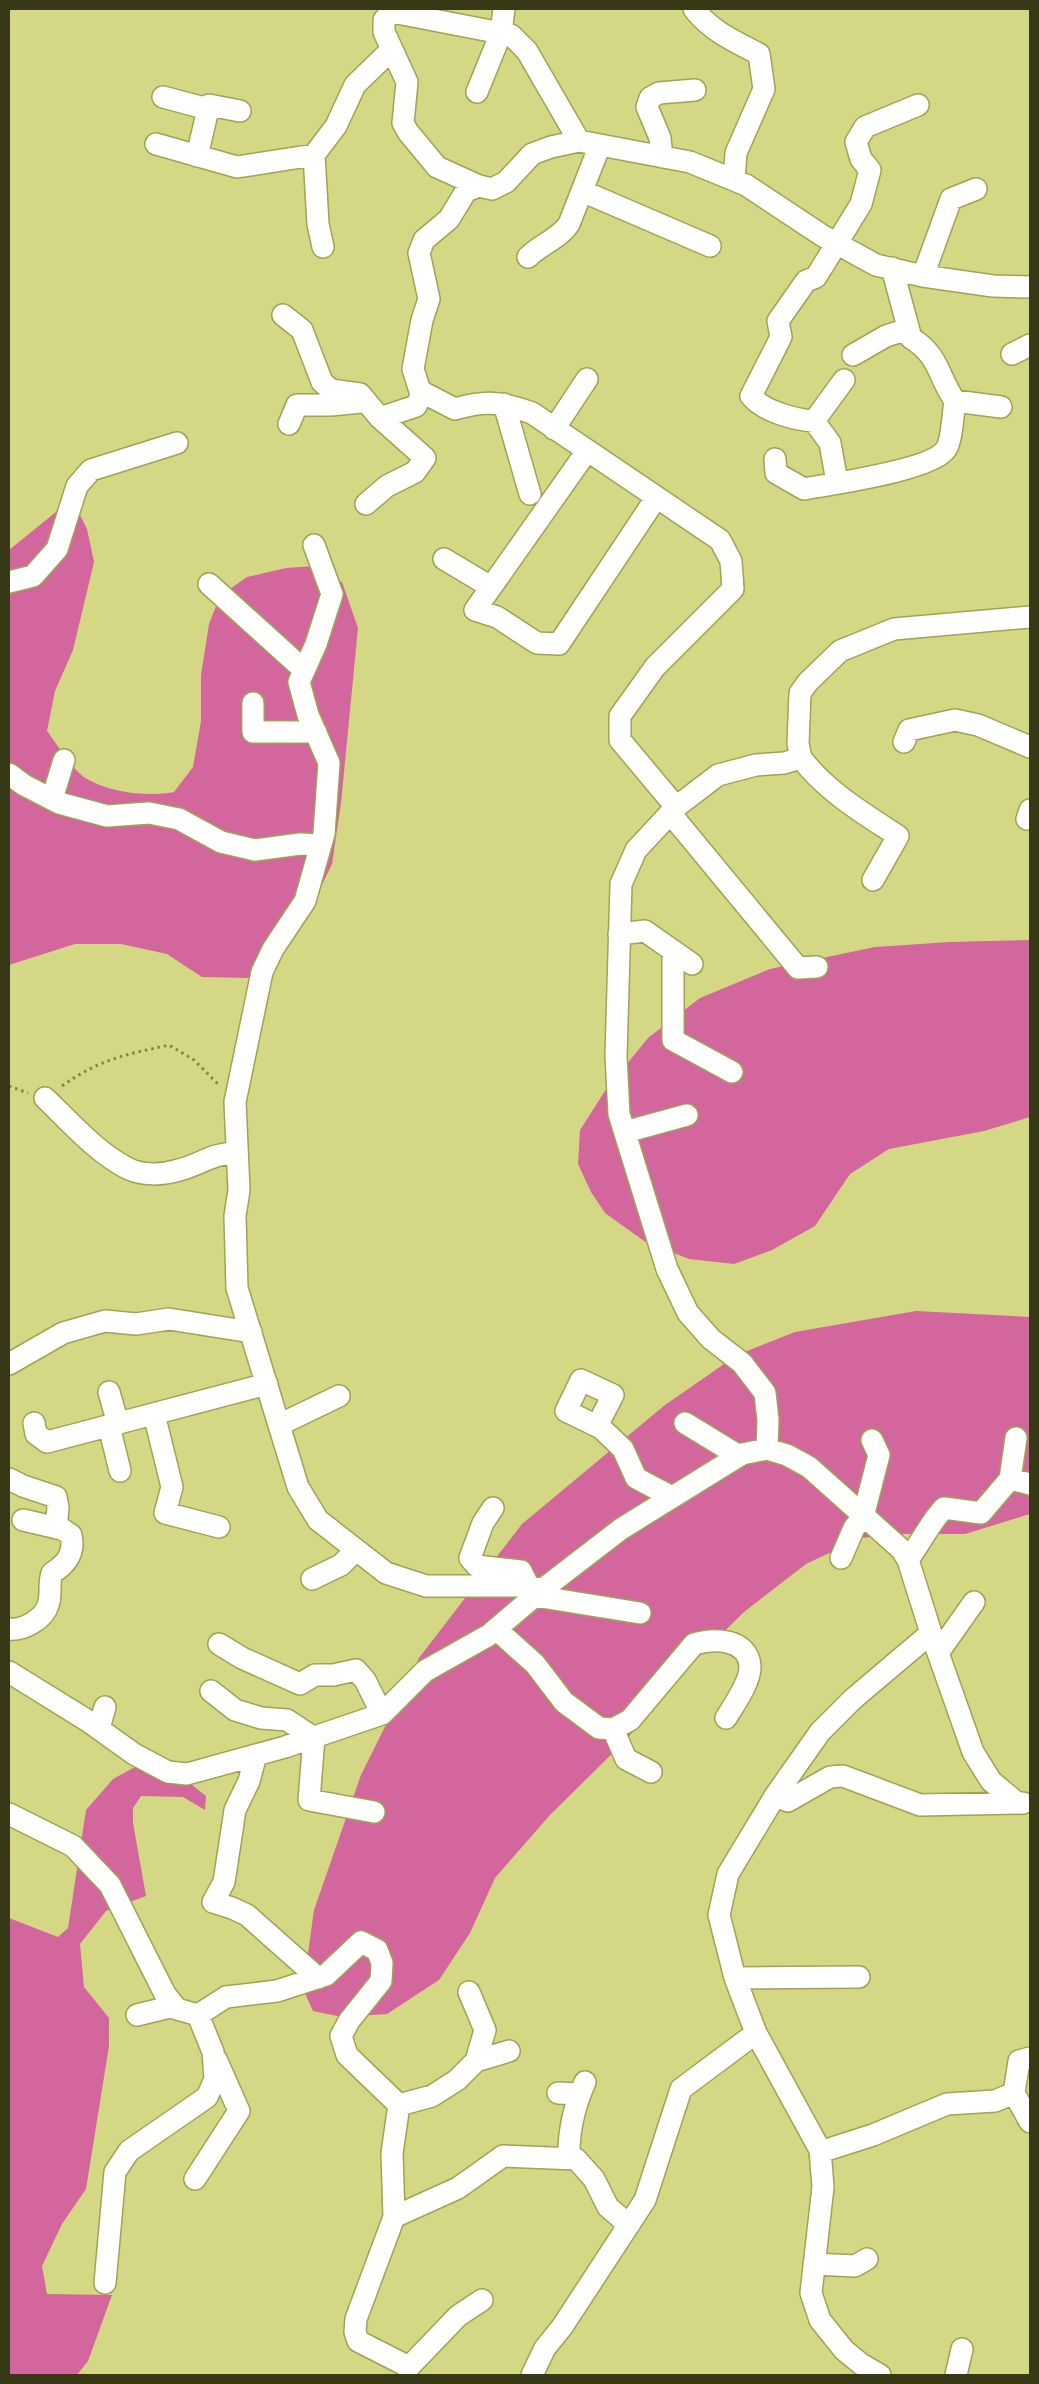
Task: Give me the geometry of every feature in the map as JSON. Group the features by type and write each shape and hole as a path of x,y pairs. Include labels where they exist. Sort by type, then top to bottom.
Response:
{"street":[{"path":"477,92 501,33 504,9"},
{"path":"694,9 705,23 726,38 759,54 764,89 736,154 734,180"},
{"path":"579,141 527,51 511,35 391,10 384,20 384,32 407,82 403,123 408,132 437,167 479,186 492,189 506,182 532,154 550,147 579,141 690,162 746,185 838,244 876,265 923,276 993,286 1030,287"},
{"path":"323,247 318,224 314,155 336,126 355,85 392,49"},
{"path":"662,157 660,138 647,107 650,98 660,93 695,90"},
{"path":"163,97 208,109"},
{"path":"197,156 209,104 240,111"},
{"path":"814,421 796,420 756,402 751,396 780,337 778,321 806,281 816,277 862,204 870,170 861,159 856,142 865,127 918,105"},
{"path":"156,144 237,167 314,155"},
{"path":"528,258 536,249 563,234 569,224 600,145"},
{"path":"479,186 466,191 449,219 424,240 419,253 429,299 422,320 414,369 420,391 455,409 478,402 504,404 532,413 720,540 731,561 733,589 655,667 620,716 620,740 798,968 818,967"},
{"path":"923,276 952,199 976,189"},
{"path":"582,191 710,246"},
{"path":"775,459 776,473 804,489 888,473 937,459 947,449 955,401 945,387 933,356 911,338 892,268"},
{"path":"283,314 302,330 322,382 331,390 360,394 380,418 425,458 415,472 387,486 366,504"},
{"path":"853,355 886,336 908,329"},
{"path":"554,429 587,379"},
{"path":"814,421 844,380"},
{"path":"380,418 416,406 423,392"},
{"path":"289,424 297,405 331,406 366,401"},
{"path":"955,401 1001,407"},
{"path":"504,404 530,494"},
{"path":"814,421 830,443 837,482"},
{"path":"9,582 33,576 57,549 77,486 91,470 177,443"},
{"path":"587,451 474,610 497,617 537,643 559,644 656,498"},
{"path":"314,545 332,594 316,644 299,682 308,714 329,763 324,834 305,901 273,949 262,972 235,1102 239,1190 235,1216 238,1288 279,1425 298,1487 318,1520 386,1573 426,1586 536,1591 640,1613"},
{"path":"444,559 491,587"},
{"path":"209,584 304,670"},
{"path":"873,880 898,836 836,794 814,776 801,758 798,744 800,693 808,682 840,651 894,629 1030,616"},
{"path":"253,703 253,732 316,732"},
{"path":"904,742 909,730 955,720 978,725 1030,747"},
{"path":"767,1449 768,1420 765,1393 742,1362 711,1339 688,1313 666,1269 619,1114 616,1056 621,884 636,850 673,810 718,775 756,765 784,763 801,758"},
{"path":"52,799 64,760"},
{"path":"9,774 24,785 52,799 107,816 150,813 179,819 221,842 255,850 300,844 320,845"},
{"path":"619,934 645,931 692,964"},
{"path":"673,951 674,1040 732,1072"},
{"path":"45,1098 105,1154 127,1169 149,1174 172,1171 221,1153 238,1153"},
{"path":"625,1132 687,1116"},
{"path":"9,1364 63,1333 105,1321 136,1324 169,1319 251,1332"},
{"path":"34,1422 36,1434 47,1442 267,1384"},
{"path":"109,1392 120,1471"},
{"path":"279,1425 339,1396"},
{"path":"154,1414 172,1487 165,1513 219,1527"},
{"path":"685,1422 739,1456"},
{"path":"597,1426 623,1449 636,1478 672,1497"},
{"path":"908,1560 925,1538 937,1515 944,1508 981,1513 1020,1481 1016,1438"},
{"path":"841,1558 854,1528 863,1517 879,1455 872,1440"},
{"path":"9,1672 99,1728 134,1754 168,1772 187,1774 256,1756 382,1714 425,1671 496,1628 536,1591 621,1530 739,1456 767,1449 787,1455 809,1468 902,1550 908,1560 931,1633 973,1752 991,1781 1024,1803"},
{"path":"9,1479 23,1486 56,1496 58,1508 56,1528"},
{"path":"494,1508 483,1523 470,1558 477,1566 522,1571 536,1591"},
{"path":"9,1629 26,1626 40,1617 48,1605 48,1583 52,1573 63,1566 69,1558 73,1544 71,1534 56,1528 22,1520"},
{"path":"312,1579 341,1565 356,1550"},
{"path":"938,1653 974,1602"},
{"path":"496,1628 535,1664 571,1708 598,1728 613,1728 630,1720 694,1644 709,1640 731,1643 745,1651 750,1666 741,1695 726,1718"},
{"path":"880,2375 844,2350 820,2320 811,2293 822,2188 820,2152 803,2117 781,2083 756,2034 735,1978 719,1915 722,1894 728,1874 776,1796 820,1732 853,1699 931,1633"},
{"path":"220,1644 242,1658 300,1684 315,1675 333,1675 356,1670 365,1680 382,1714"},
{"path":"211,1691 235,1710 261,1718 287,1720 314,1738"},
{"path":"99,1728 105,1707"},
{"path":"613,1728 626,1759 651,1772"},
{"path":"314,1738 309,1800 374,1812"},
{"path":"256,1756 249,1781 235,1810 224,1882 213,1902 246,1915 318,1978"},
{"path":"776,1796 788,1801 830,1777 843,1776 920,1805 1024,1803"},
{"path":"9,1814 73,1846 110,1885 164,1994 177,2009 198,2015 226,1997 277,1991 318,1978 326,1975 361,1942 377,1950 382,1963 381,1980 341,2036 347,2055 399,2104"},
{"path":"735,1978 859,1977"},
{"path":"399,2104 432,2096 457,2080 476,2060 485,2030 469,1992"},
{"path":"137,2015 174,2006"},
{"path":"195,2179 239,2111 198,2015"},
{"path":"532,2375 545,2348 562,2327 646,2200 681,2089 756,2034"},
{"path":"476,2060 509,2051"},
{"path":"105,2282 115,2172 129,2151 206,2097 215,2079 213,2052"},
{"path":"1030,2058 1019,2061 1014,2094 1030,2122"},
{"path":"558,2092 583,2088 575,2106 568,2141 569,2159"},
{"path":"820,2152 872,2135 947,2104 995,2101 1014,2094"},
{"path":"399,2104 392,2153 394,2217 356,2319 355,2332 358,2341 409,2371 458,2316 482,2300"},
{"path":"394,2217 458,2188 503,2156 576,2159 594,2179 608,2207 629,2225"},
{"path":"814,2264 855,2266 867,2259"},
{"path":"956,2375 962,2349"}],"path":[{"path":"9,1086 45,1098 85,1070 116,1056 169,1046 194,1060 235,1102"}],"shaded area":[{"path":"72,499 87,529 94,562 73,650 55,691 47,731 82,776 107,788 141,794 174,792 193,767 201,721 201,675 209,624 220,596 247,577 286,568 316,566 342,582 358,628 341,803 332,864 307,916 251,978 202,977 167,954 121,944 75,944 9,965 9,550"},
{"path":"1030,940 1030,1117 984,1131 889,1149 850,1174 815,1226 772,1250 734,1264 689,1259 644,1241 605,1213 591,1192 578,1164 580,1130 605,1091 648,1038 700,998 770,969 875,947 950,942"},
{"path":"916,1311 1030,1317 1030,1514 965,1534 899,1534 861,1538 806,1564 744,1612 688,1667 624,1742 550,1815 495,1878 470,1933 439,1980 387,2014 342,2017 313,2011 303,1989 314,1910 361,1775 419,1658 522,1524 665,1405 737,1355 795,1332"},
{"path":"135,1767 160,1777 187,1781 206,1796 205,1810 183,1797 141,1796 133,1808 133,1823 146,1896 106,1911 80,1944 84,1987 109,2018 109,2046 86,2189 62,2224 42,2266 47,2294 112,2295 88,2361 77,2375 9,2375 9,1918 58,1937 68,1928 86,1810 113,1779"}]}
